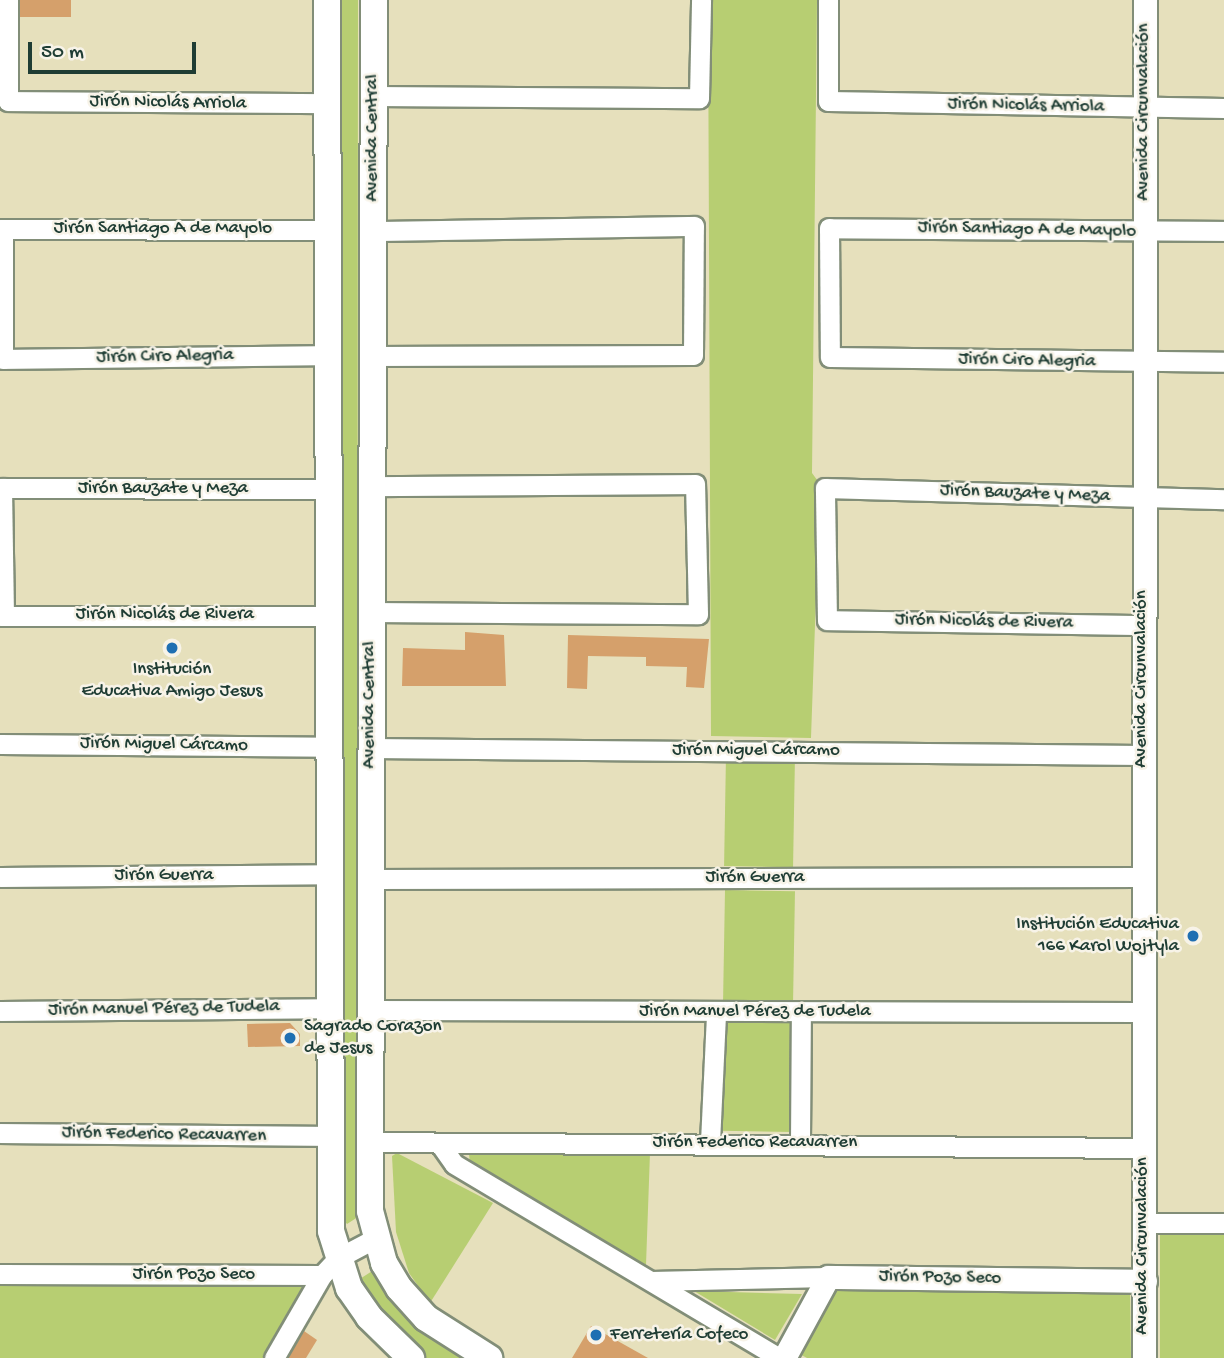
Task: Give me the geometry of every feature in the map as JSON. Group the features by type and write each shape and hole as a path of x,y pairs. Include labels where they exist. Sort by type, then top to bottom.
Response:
{"main road":[{"path":"327,0 330,1266 369,1317 411,1358"},
{"name":"Avenida Central","path":"374,0 368,1142 370,1211 376,1238 399,1288 426,1318 489,1358"}],"street":[{"name":"Jirón Nicolás Arriola","path":"8,0 8,101 327,103"},
{"path":"373,96 699,98 701,0"},
{"name":"Jirón Nicolás Arriola","path":"828,0 828,101 1224,108"},
{"name":"Avenida Circunvalación","path":"1143,1358 1145,1281 1142,1148 1141,497 1145,0"},
{"path":"372,356 693,355 695,226 373,231"},
{"name":"Jirón Santiago A de Mayolo","path":"830,357 829,228 1224,231"},
{"name":"Jirón Santiago A de Mayolo","path":"2,229 326,230"},
{"name":"Jirón Ciro Alegria","path":"2,229 3,359 328,355"},
{"name":"Jirón Ciro Alegria","path":"830,357 1224,362"},
{"path":"371,612 698,614 695,484 372,486"},
{"path":"1,488 2,615"},
{"name":"Jirón Bauzate y Meza","path":"1,488 327,489"},
{"name":"Jirón Bauzate y Meza","path":"827,620 825,488 1224,499"},
{"name":"Jirón Nicolás de Rivera","path":"2,615 329,615"},
{"name":"Jirón Nicolás de Rivera","path":"827,620 1141,625"},
{"name":"Jirón Miguel Cárcamo","path":"0,744 329,747"},
{"name":"Jirón Miguel Cárcamo","path":"370,748 1142,755"},
{"name":"Jirón Guerra","path":"0,877 329,874"},
{"name":"Jirón Guerra","path":"369,879 1141,877"},
{"name":"Jirón Manuel Pérez de Tudela","path":"0,1011 328,1008"},
{"name":"Jirón Manuel Pérez de Tudela","path":"369,1010 716,1013 1142,1012"},
{"path":"800,1142 801,1012"},
{"path":"710,1142 716,1013"},
{"name":"Jirón Federico Recavarren","path":"0,1133 328,1136"},
{"name":"Jirón Federico Recavarren","path":"368,1142 800,1142 1142,1148"},
{"path":"440,1144 454,1164 781,1358 828,1277"},
{"path":"1144,1223 1224,1223"},
{"name":"Jirón Pozo Seco","path":"0,1274 330,1266 376,1238"},
{"path":"274,1358 330,1266"},
{"path":"651,1281 828,1277"},
{"name":"Jirón Pozo Seco","path":"828,1277 1145,1281"}],"green space":[{"path":"341,0 358,0 357,1173 361,1215 347,1224 340,1216 337,760"},
{"path":"708,0 817,0 812,473 820,484 811,738 711,736"},
{"path":"726,755 795,756 793,867 724,866"},
{"path":"725,890 795,891 793,1006 723,1005"},
{"path":"723,1019 796,1020 794,1132 721,1131"},
{"path":"397,1153 493,1203 430,1303 409,1273 396,1232 392,1156"},
{"path":"469,1153 650,1153 646,1265 470,1167"},
{"path":"1160,1235 1224,1235 1224,1358 1160,1358"},
{"path":"377,1268 468,1358 420,1358 355,1282"},
{"path":"0,1281 308,1287 269,1358 0,1358"},
{"path":"834,1287 1130,1287 1131,1358 807,1358 794,1351"},
{"path":"694,1291 802,1294 775,1340"}],"building":[{"path":"20,0 71,0 71,17 20,17"},
{"path":"465,632 504,635 506,686 402,686 403,648 465,650"},
{"path":"568,635 709,639 704,688 686,687 687,667 646,666 646,657 588,656 587,689 567,688"},
{"path":"290,1023 300,1034 300,1046 248,1047 247,1024"},
{"name":"Ferretería Cofeco","path":"591,1326 648,1358 572,1358"},
{"path":"304,1331 317,1340 306,1358 288,1358"}],"place":[{"name":"Institución Educativa Amigo Jesus","path":"172,648"},
{"name":"Institución Educativa 166 Karol Wojtyla","path":"1193,936"},
{"name":"Sagrado Corazon de Jesus","path":"290,1038"},
{"name":"Ferretería Cofeco","path":"596,1335"}]}
